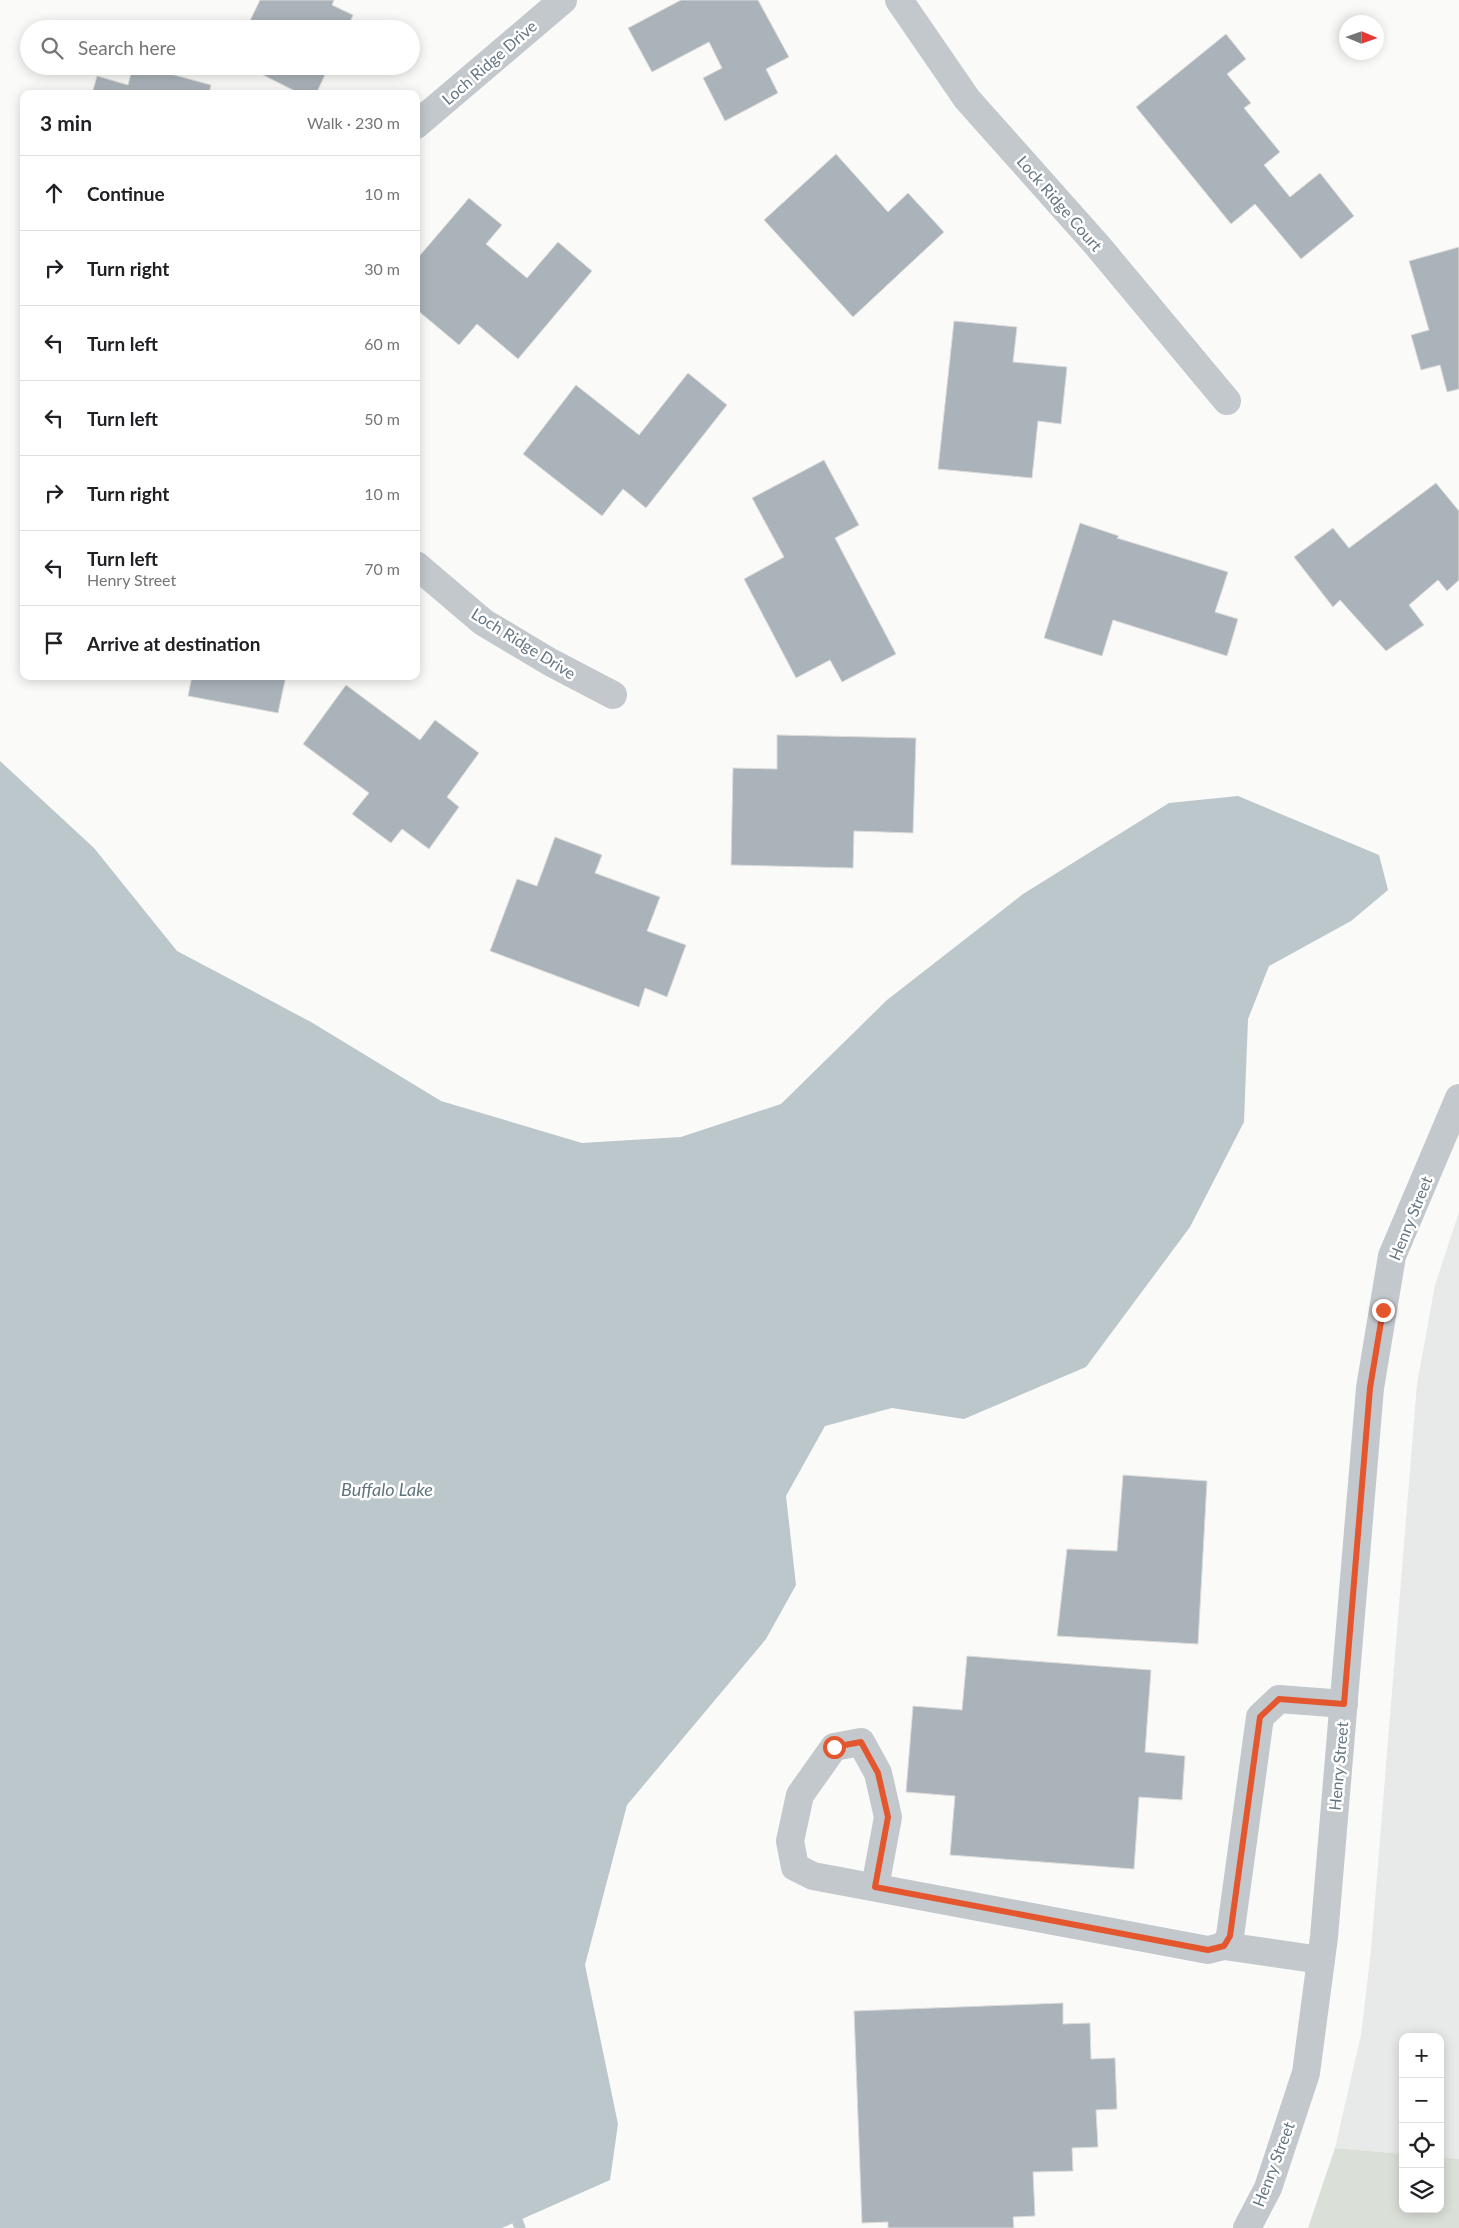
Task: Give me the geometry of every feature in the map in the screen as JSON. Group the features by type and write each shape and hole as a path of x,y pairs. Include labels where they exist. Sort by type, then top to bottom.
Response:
{"street":[{"name":"Loch Ridge Drive","path":"420,122 563,0"},
{"name":"Lock Ridge Court","path":"899,0 967,99 1097,245 1228,401"},
{"name":"Loch Ridge Drive","path":"420,568 483,622 550,662 612,695"},
{"name":"Henry Street","path":"1247,2228 1268,2188 1306,2074 1321,1960 1370,1388 1392,1256 1459,1098"},
{"path":"1224,1946 1230,1936 1260,1717 1279,1699 1344,1704"},
{"path":"875,1887 888,1817 878,1773 861,1742 834,1747 800,1795 790,1841 795,1868 813,1876 1208,1950 1224,1946 1321,1960"}],"shaded area":[{"path":"1459,1212 1459,2159 1444,2157 1444,2033 1399,2033 1399,2154 1335,2148 1361,2035 1371,1950 1417,1384 1435,1285"},
{"path":"1335,2148 1399,2154 1399,2213 1444,2213 1444,2157 1459,2159 1459,2228 1308,2228"}],"water":[{"name":"Buffalo Lake","path":"0,761 94,848 177,951 311,1022 441,1101 582,1143 681,1137 781,1104 887,1000 1023,894 1169,803 1238,796 1379,855 1388,890 1351,921 1269,966 1248,1019 1244,1122 1190,1227 1086,1367 964,1419 892,1408 825,1426 786,1496 796,1585 766,1639 627,1805 585,1965 618,2124 610,2180 502,2228 0,2228"}],"building":[{"path":"260,0 334,0 332,5 353,15 351,20 250,20"},
{"path":"681,0 758,0 789,57 766,69 778,93 725,121 703,78 722,68 709,42 652,72 628,28"},
{"path":"1226,34 1246,59 1227,74 1251,103 1244,108 1280,152 1264,165 1290,197 1320,173 1354,216 1301,259 1255,204 1231,224 1136,107"},
{"path":"131,75 174,75 211,85 210,90 93,90 97,76 128,85"},
{"path":"263,75 325,75 318,90 293,90"},
{"path":"836,154 888,212 908,193 944,232 853,317 764,220"},
{"path":"469,198 502,225 486,244 527,278 558,242 592,271 518,359 477,324 459,345 420,312 420,255"},
{"path":"1459,247 1459,389 1447,392 1440,365 1421,370 1411,335 1429,330 1409,261"},
{"path":"954,321 1017,327 1013,362 1067,367 1061,424 1038,421 1032,478 938,469"},
{"path":"688,373 727,405 646,508 623,489 602,516 523,454 576,385 639,435"},
{"path":"824,460 859,525 835,538 896,654 842,682 830,660 796,678 744,579 784,557 752,498"},
{"path":"1436,483 1459,511 1459,580 1447,591 1438,580 1409,605 1424,625 1386,651 1340,600 1333,607 1294,557 1333,528 1349,548"},
{"path":"1080,523 1119,536 1117,538 1228,572 1215,612 1238,619 1227,656 1113,620 1102,656 1044,638"},
{"path":"191,680 285,680 278,713 188,696"},
{"path":"346,685 420,740 435,720 479,753 447,797 459,807 429,849 402,829 391,843 352,814 369,793 303,744"},
{"path":"777,735 916,738 913,833 854,831 853,868 731,865 733,768 777,769"},
{"path":"555,837 602,855 595,873 660,897 647,931 686,945 667,997 645,988 639,1007 490,951 517,879 537,886"},
{"path":"1123,1475 1207,1481 1198,1644 1057,1636 1067,1549 1117,1551"},
{"path":"967,1656 1151,1670 1145,1752 1185,1756 1182,1800 1139,1797 1134,1869 950,1855 955,1796 906,1792 913,1706 962,1710"},
{"path":"1063,2003 1063,2024 1090,2023 1091,2059 1115,2058 1117,2109 1096,2110 1098,2147 1072,2148 1073,2171 1033,2172 1035,2216 1013,2217 1014,2228 888,2228 888,2222 862,2223 854,2011"}],"waterway":[{"path":"513,2209 520,2228"}],"route":[{"path":"834,1747 861,1742 878,1773 888,1817 875,1887 1208,1950 1224,1946 1230,1936 1260,1717 1279,1699 1344,1704 1370,1388 1383,1310"}]}
